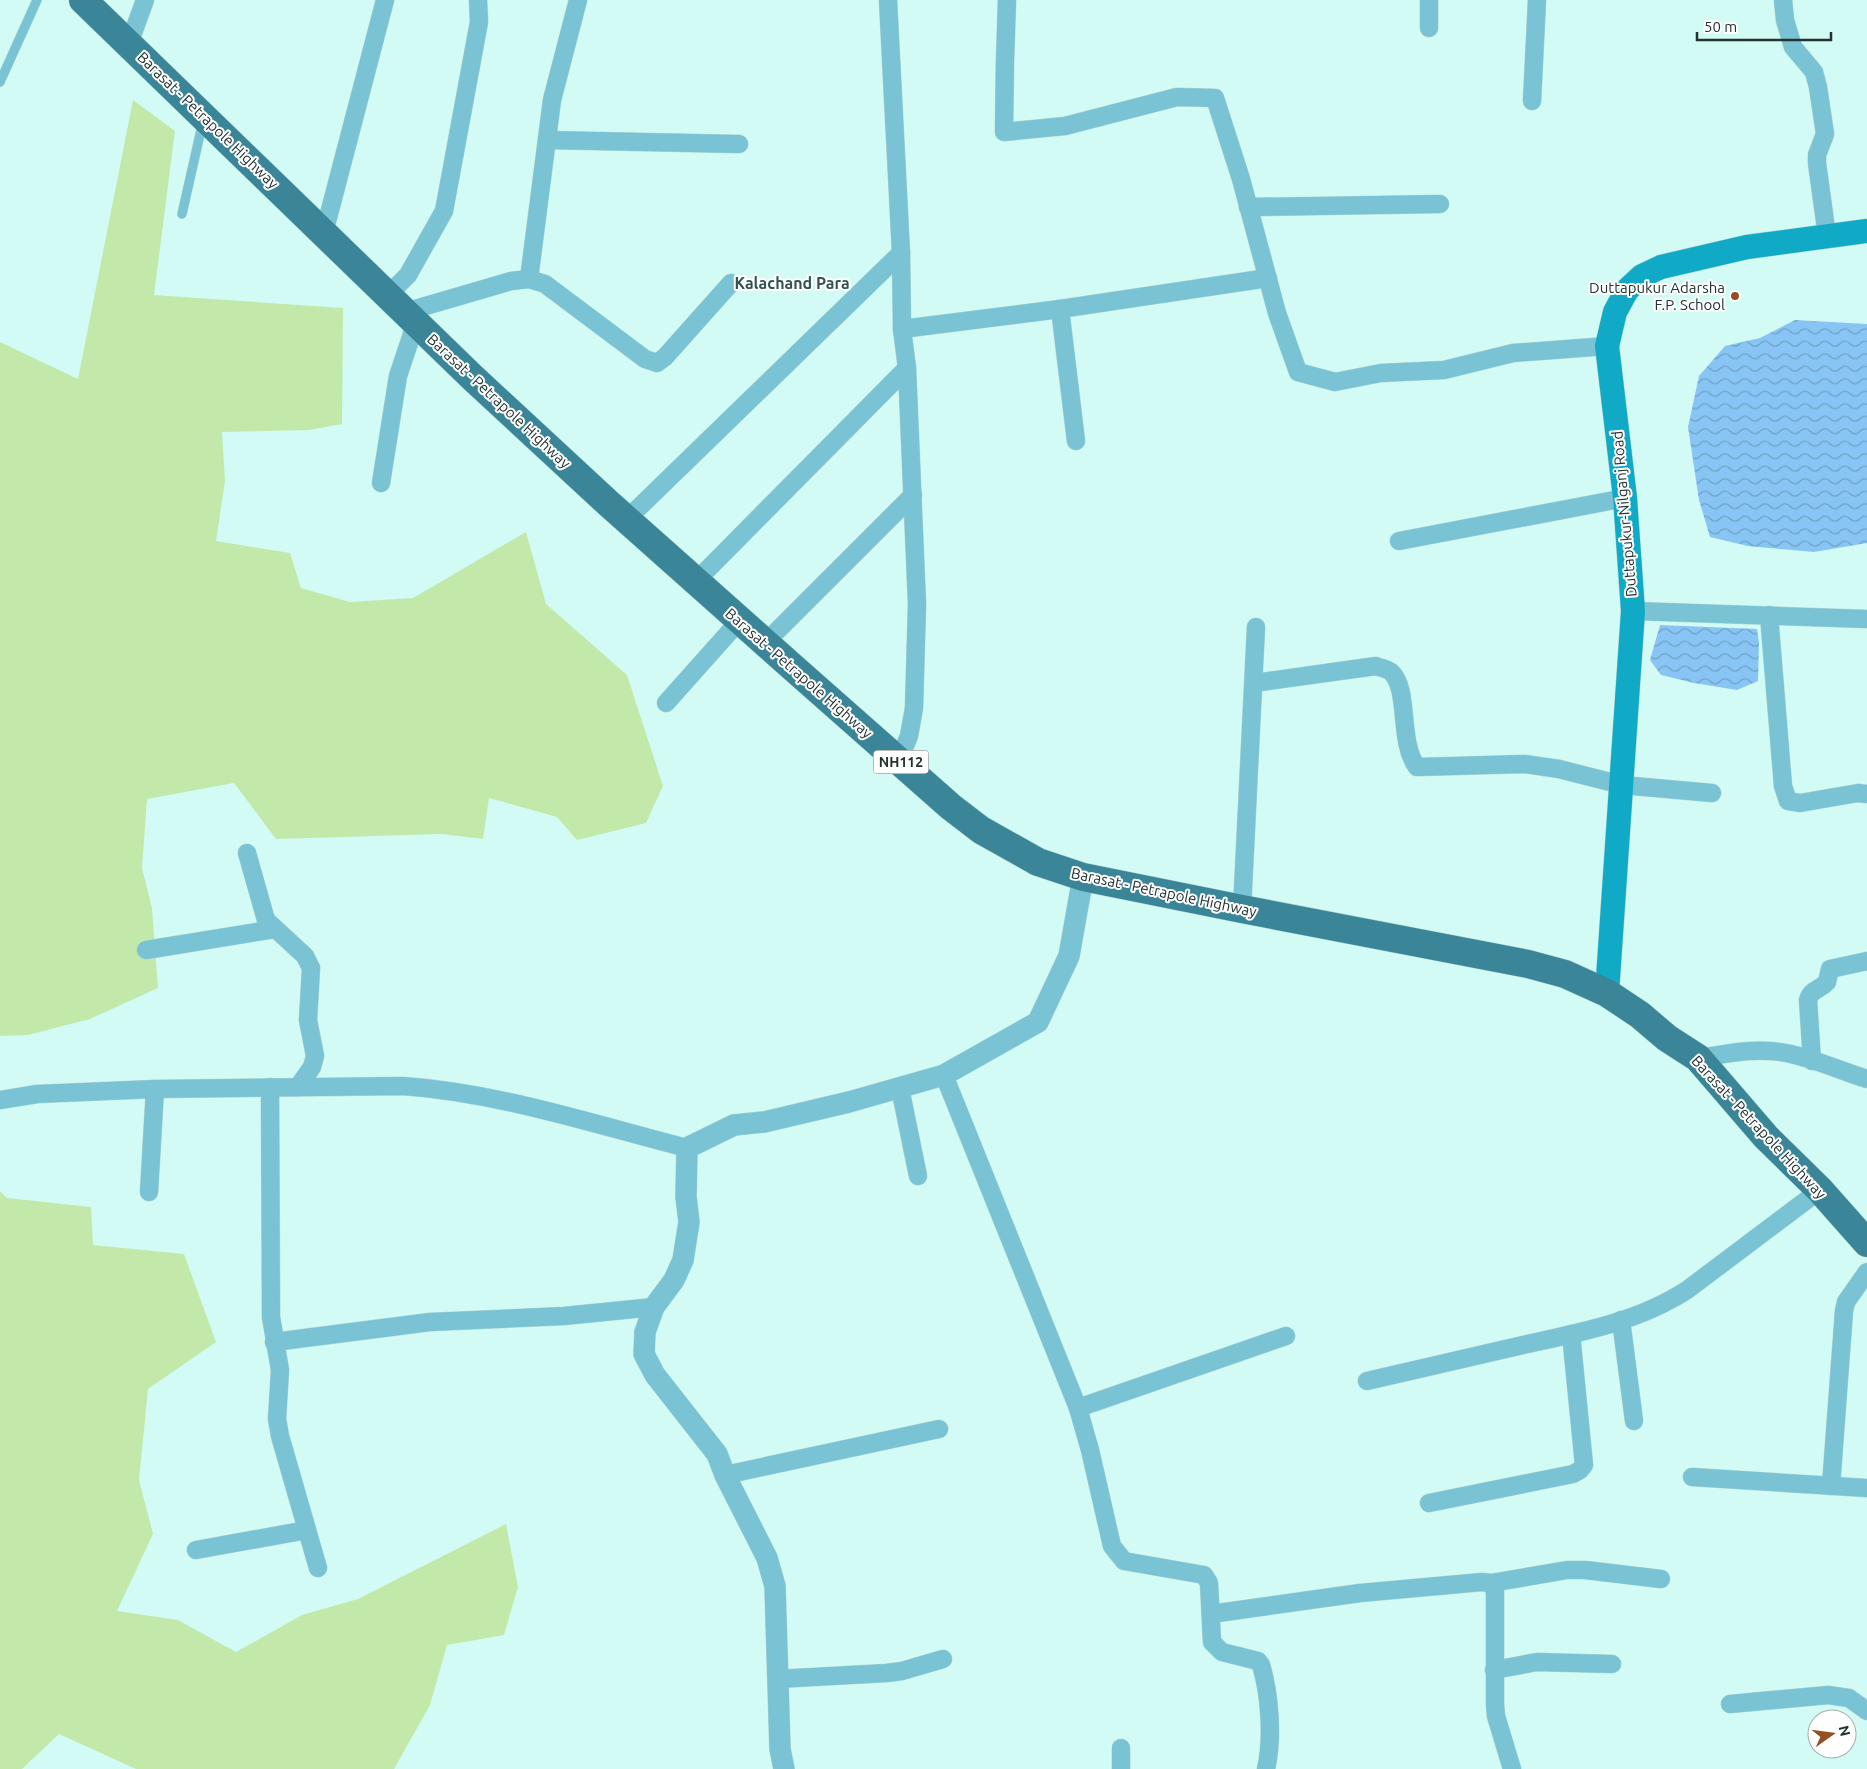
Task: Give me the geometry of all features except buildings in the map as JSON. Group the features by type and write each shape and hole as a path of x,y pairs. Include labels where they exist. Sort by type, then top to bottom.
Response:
{"highway":[{"name":"Barasat - Petrapole Highway","path":"83,0 205,116 473,378 765,644 951,806 982,830 1038,862 1083,877 1528,964 1565,974 1607,993 1640,1014 1667,1038 1698,1058 1766,1138 1820,1190 1867,1242"}],"main road":[{"name":"Duttapukur-Nilganj Road","path":"1607,993 1632,611 1625,498 1607,346 1615,312 1627,290 1642,276 1661,267 1747,247 1867,231"}],"street":[{"path":"129,44 145,0"},
{"path":"324,233 385,0"},
{"path":"381,483 398,376 403,310 408,275 444,211 479,22 478,0"},
{"path":"529,279 552,100 578,0"},
{"path":"888,0 901,253 902,329 907,368 917,604 916,660 911,723 899,760"},
{"path":"1007,0 1004,132 1065,126 1176,97 1215,98 1248,207 1277,313 1298,372 1335,382 1381,373 1444,370 1513,353 1607,346"},
{"path":"1428,28 1429,0"},
{"path":"1532,101 1537,0"},
{"path":"1783,0 1785,20 1793,48 1814,72 1818,87 1825,134 1817,156 1817,163 1827,236"},
{"path":"547,140 739,144"},
{"path":"1248,207 1440,204"},
{"path":"627,519 901,253"},
{"path":"902,329 1060,309 1268,278"},
{"path":"403,310 512,280 529,279 545,284 644,359 657,363 665,357 731,283"},
{"path":"1060,309 1076,441"},
{"path":"696,581 907,368"},
{"path":"765,644 913,495"},
{"path":"1399,541 1625,498"},
{"path":"1632,611 1867,618"},
{"path":"1769,615 1783,786 1788,801 1800,803 1858,793 1867,794"},
{"path":"666,703 740,620"},
{"path":"1242,909 1256,627"},
{"path":"1254,683 1376,666 1391,672 1399,685 1407,747 1416,767 1524,764 1542,766 1622,785 1712,793"},
{"path":"247,853 264,914 274,929 305,956 311,968 308,1020 314,1056 312,1067 298,1087"},
{"path":"0,1100 37,1094 155,1089 403,1086 469,1093 687,1148 734,1125 774,1120 849,1102 944,1075 1038,1022 1069,956 1083,877"},
{"path":"146,950 274,929"},
{"path":"1812,1061 1808,1000 1810,995 1827,982 1830,969 1867,961"},
{"path":"1698,1058 1742,1051 1761,1050 1786,1053 1867,1079"},
{"path":"944,1075 1078,1408 1090,1450 1112,1546 1124,1561 1204,1575 1209,1583 1212,1642 1222,1652 1258,1661 1261,1665 1270,1723 1269,1756 1266,1769"},
{"path":"270,1088 270,1308 280,1370 277,1419 280,1436 318,1568"},
{"path":"900,1088 918,1176"},
{"path":"150,1192 155,1089"},
{"path":"687,1148 686,1196 689,1222 683,1260 674,1280 654,1307 645,1332 644,1354 655,1375 717,1454 767,1558 775,1586 780,1749 784,1769"},
{"path":"1367,1381 1571,1334 1621,1320 1672,1300 1820,1190"},
{"path":"1831,1486 1844,1312 1846,1302 1867,1272"},
{"path":"274,1342 439,1321 564,1316 654,1307"},
{"path":"1621,1320 1634,1421"},
{"path":"1429,1503 1573,1474 1580,1470 1584,1465 1571,1334"},
{"path":"1078,1408 1286,1336"},
{"path":"725,1474 939,1429"},
{"path":"1692,1477 1867,1488"},
{"path":"196,1550 307,1530"},
{"path":"1211,1614 1360,1593 1482,1582 1491,1583 1567,1570 1585,1570 1660,1579"},
{"path":"1491,1583 1495,1591 1494,1670 1496,1716 1512,1769"},
{"path":"777,1679 887,1674 943,1660"},
{"path":"1494,1670 1537,1662 1612,1664"},
{"path":"1730,1704 1828,1695 1849,1698 1867,1711"},
{"path":"1121,1748 1121,1769"}],"lane":[{"path":"0,82 36,0"},
{"path":"182,214 205,116"}],"green space":[{"path":"133,100 175,131 154,295 343,308 342,424 309,430 222,432 225,481 216,541 290,553 301,588 350,602 413,598 526,532 546,604 627,675 663,786 646,823 577,840 557,817 489,798 483,839 442,834 276,839 234,783 147,799 142,868 152,908 158,988 90,1019 28,1035 0,1036 0,342 78,379"},
{"path":"0,1191 7,1198 91,1207 93,1245 184,1254 216,1342 148,1389 139,1480 153,1534 117,1611 178,1620 236,1652 302,1615 358,1599 506,1524 518,1587 504,1635 447,1645 430,1705 394,1769 136,1769 59,1734 22,1769 0,1769"}],"water":[{"path":"1795,320 1867,324 1867,543 1814,552 1748,546 1710,537 1699,500 1688,427 1699,376 1725,346 1760,338"},
{"path":"1660,625 1757,629 1759,643 1758,681 1737,690 1661,675 1650,660"}],"place":[{"name":"Duttapukur Adarsha F.P. School","path":"1735,296"}],"district":[{"name":"Kalachand Para","path":"792,283"}]}
